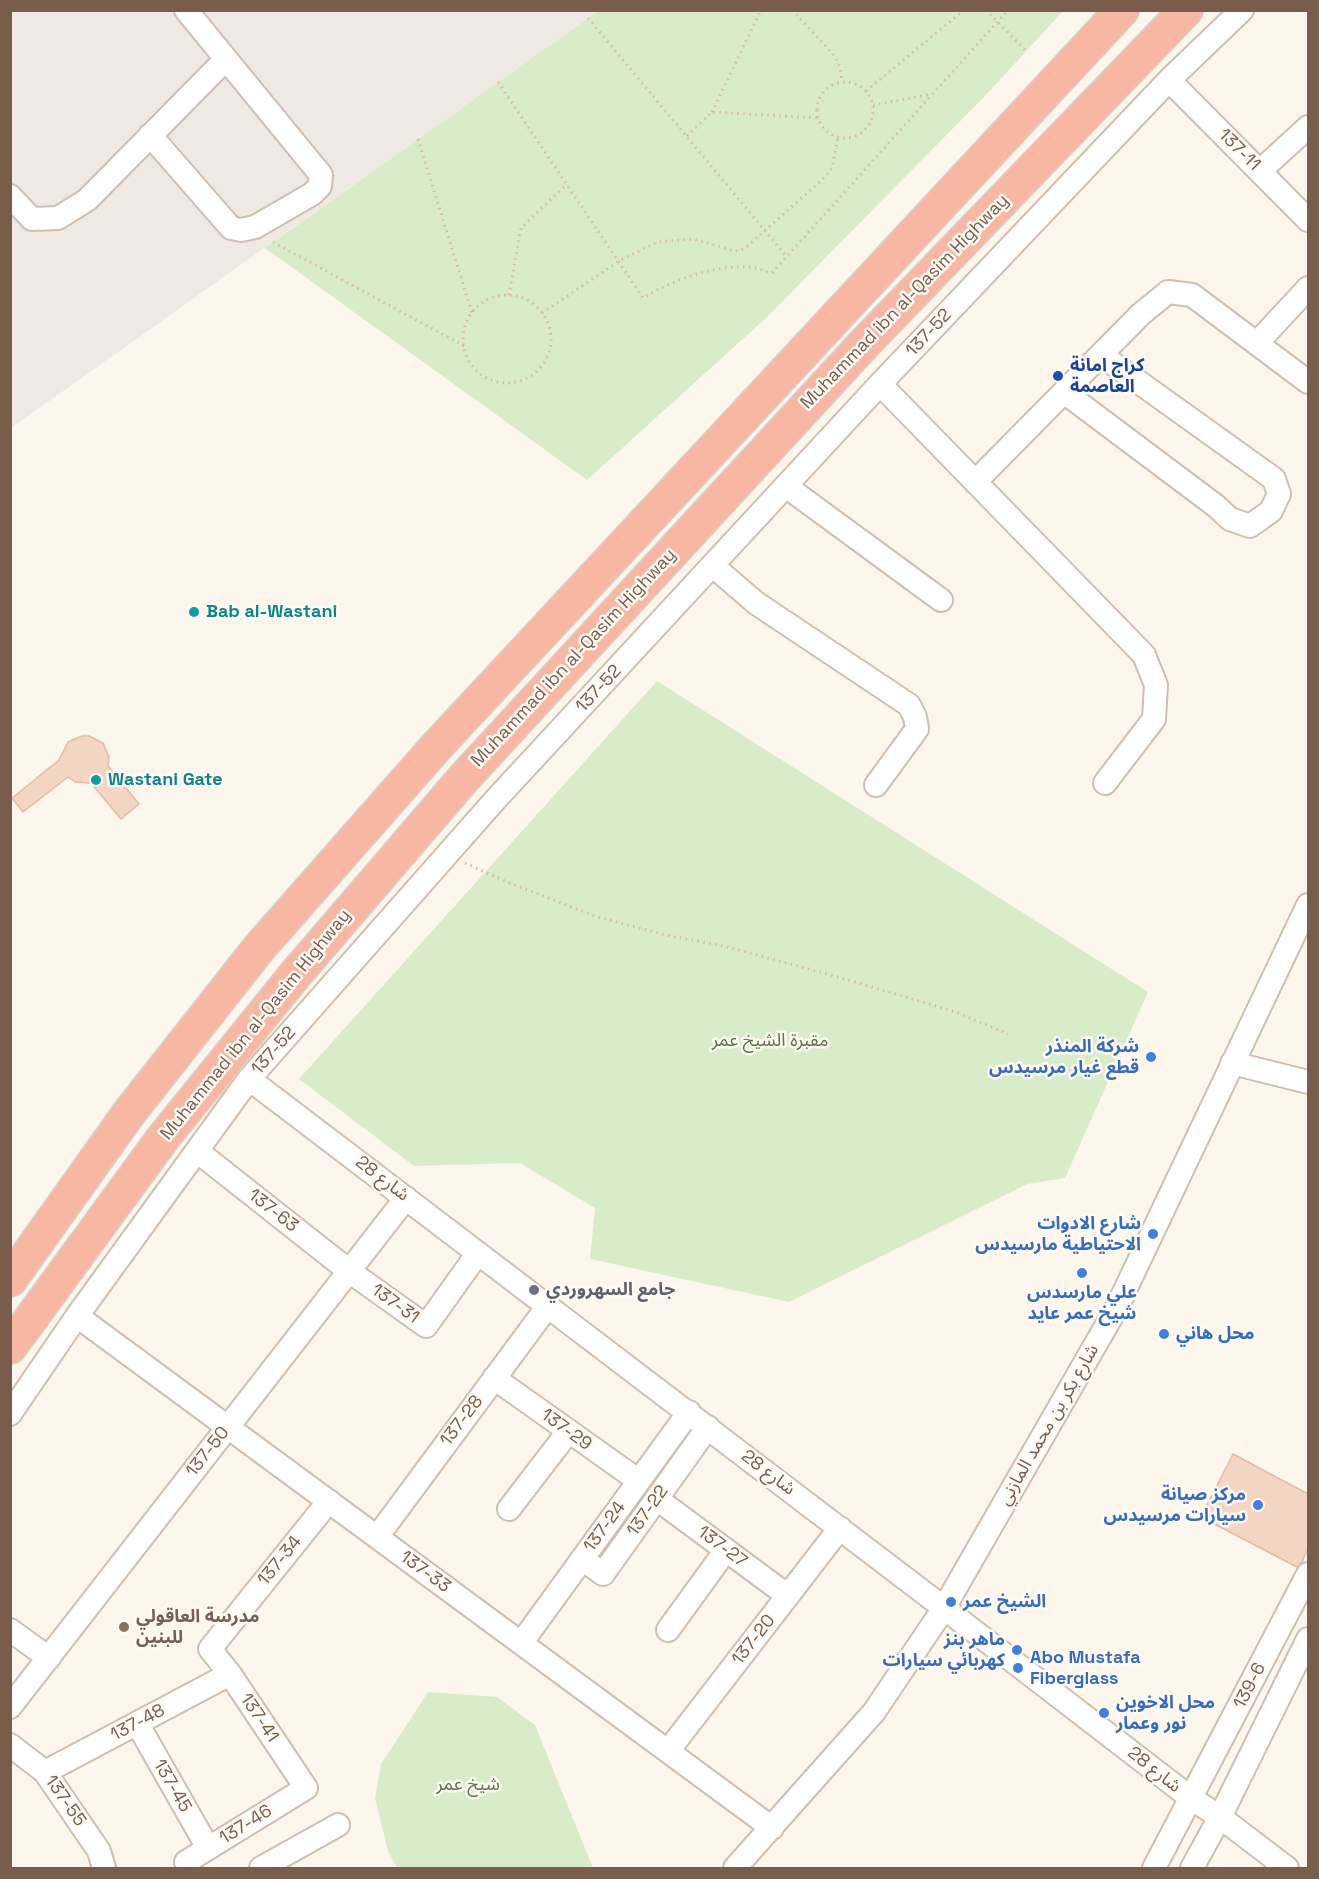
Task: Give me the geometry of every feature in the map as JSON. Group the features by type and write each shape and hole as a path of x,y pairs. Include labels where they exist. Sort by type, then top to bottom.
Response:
{"highway":[{"name":"Muhammad ibn al-Qasim Highway","path":"10,1281 129,1113 267,940 436,747 1122,10"},
{"name":"Muhammad ibn al-Qasim Highway","path":"10,1347 163,1138 294,976 464,778 864,344 1186,10"}],"street":[{"path":"150,135 231,228 241,230 255,227 312,194 320,186 321,175 186,10"},
{"name":"137-52","path":"10,1414 77,1316 249,1079 496,799 880,384 1169,80 1242,10"},
{"path":"10,196 32,219 58,218 87,200 226,59"},
{"name":"137-11","path":"1169,80 1308,220"},
{"path":"1260,171 1308,127"},
{"path":"1257,344 1308,288"},
{"path":"975,482 1141,314 1168,292 1192,295 1308,382"},
{"path":"1064,392 1216,506 1230,519 1250,526 1271,511 1279,494 1274,478 1101,355"},
{"path":"880,384 1144,655 1156,685 1154,719 1105,783"},
{"path":"787,487 941,600"},
{"path":"713,566 756,603 909,705 915,717 917,729 876,784"},
{"name":"شارع بكر بن محمد المازني","path":"735,1869 874,1712 944,1608 1117,1307 1308,905"},
{"path":"1232,1064 1308,1082"},
{"name":"شارع 28","path":"249,1079 708,1427 1192,1799 1287,1869"},
{"name":"137-63","path":"197,1152 349,1271"},
{"name":"137-50","path":"10,1707 406,1198"},
{"name":"137-31","path":"349,1271 426,1326 478,1253"},
{"name":"137-28","path":"377,1536 548,1306"},
{"name":"137-33","path":"77,1316 772,1828"},
{"name":"137-29","path":"494,1378 639,1481"},
{"name":"137-24","path":"522,1642 688,1413"},
{"name":"137-22","path":"582,1559 603,1574 708,1427"},
{"path":"509,1509 568,1432"},
{"name":"137-27","path":"657,1499 788,1596"},
{"name":"137-34","path":"210,1649 329,1501"},
{"name":"137-20","path":"668,1751 840,1528"},
{"path":"668,1630 726,1550"},
{"name":"139-6","path":"1154,1869 1308,1574"},
{"path":"10,1630 49,1658"},
{"name":"139-6","path":"1192,1869 1220,1818 1308,1639"},
{"name":"137-41","path":"210,1649 230,1674 306,1788"},
{"name":"137-48","path":"45,1772 230,1674"},
{"name":"137-45","path":"137,1723 208,1848"},
{"name":"137-55","path":"10,1745 45,1772 99,1851 104,1869"},
{"name":"137-46","path":"187,1865 208,1848 306,1788"},
{"path":"261,1869 338,1826"}],"path":[{"path":"687,136 712,112 761,10"},
{"path":"792,10 834,55 840,67 842,82"},
{"path":"866,91 964,10"},
{"path":"986,10 1026,51"},
{"path":"498,82 643,298 665,284 711,272 750,267 772,273 1008,10"},
{"path":"588,18 786,257"},
{"path":"842,82 856,84 866,91 873,105 873,114 864,131 847,138 830,133 819,118 817,109 824,92 831,86 842,82"},
{"path":"873,105 933,94"},
{"path":"712,112 819,118"},
{"path":"542,313 619,261 657,242 676,239 707,242 735,251 744,249 822,180 832,168 838,137"},
{"path":"418,139 472,313"},
{"path":"509,295 521,228 567,184"},
{"path":"273,242 464,346"},
{"path":"509,295 529,300 542,313 551,335 550,350 543,363 533,374 520,381 505,383 491,380 478,372 469,360 464,346 464,332 476,307 488,299 509,295"},
{"path":"447,855 507,882 596,916 665,935 724,946 845,979 956,1012 1008,1034"}],"shaded area":[{"path":"11,11 598,11 11,428"}],"green space":[{"path":"598,11 1063,11 984,97 765,319 587,480 265,248"},
{"name":"مقبرة الشيخ عمر","path":"657,681 1148,992 1065,1178 1027,1184 789,1302 590,1259 595,1208 520,1163 414,1166 299,1079"},
{"name":"شيخ عمر","path":"428,1692 497,1697 535,1725 593,1868 397,1868 388,1851 375,1798 381,1764"}],"building":[{"name":"Wastani Gate","path":"82,736 89,736 103,743 109,757 108,766 139,804 121,819 91,783 75,782 68,777 23,812 12,798 59,760 68,742"},
{"name":"مركز صيانة سيارات مرسيدس","path":"1233,1454 1308,1494 1308,1549 1297,1567 1201,1517"}],"place":[{"name":"كراج امانة العاصمة","path":"1058,376"},
{"name":"Bab al-Wastani","path":"194,612"},
{"name":"Wastani Gate","path":"96,780"},
{"name":"شركة المنذر قطع غيار مرسيدس","path":"1151,1057"},
{"name":"شارع الادوات الاحتياطية مارسيدس","path":"1153,1234"},
{"name":"علي مارسدس شيخ عمر عايد","path":"1082,1273"},
{"name":"جامع السهروردي","path":"534,1290"},
{"name":"محل هاني","path":"1164,1334"},
{"name":"مركز صيانة سيارات مرسيدس","path":"1258,1505"},
{"name":"الشيخ عمر","path":"951,1602"},
{"name":"مدرسة العاقولي للبنين","path":"124,1627"},
{"name":"ماهر بنز كهربائي سيارات","path":"1017,1650"},
{"name":"Abo Mustafa Fiberglass","path":"1018,1668"},
{"name":"محل الاخوين نور وعمار","path":"1104,1713"}]}
